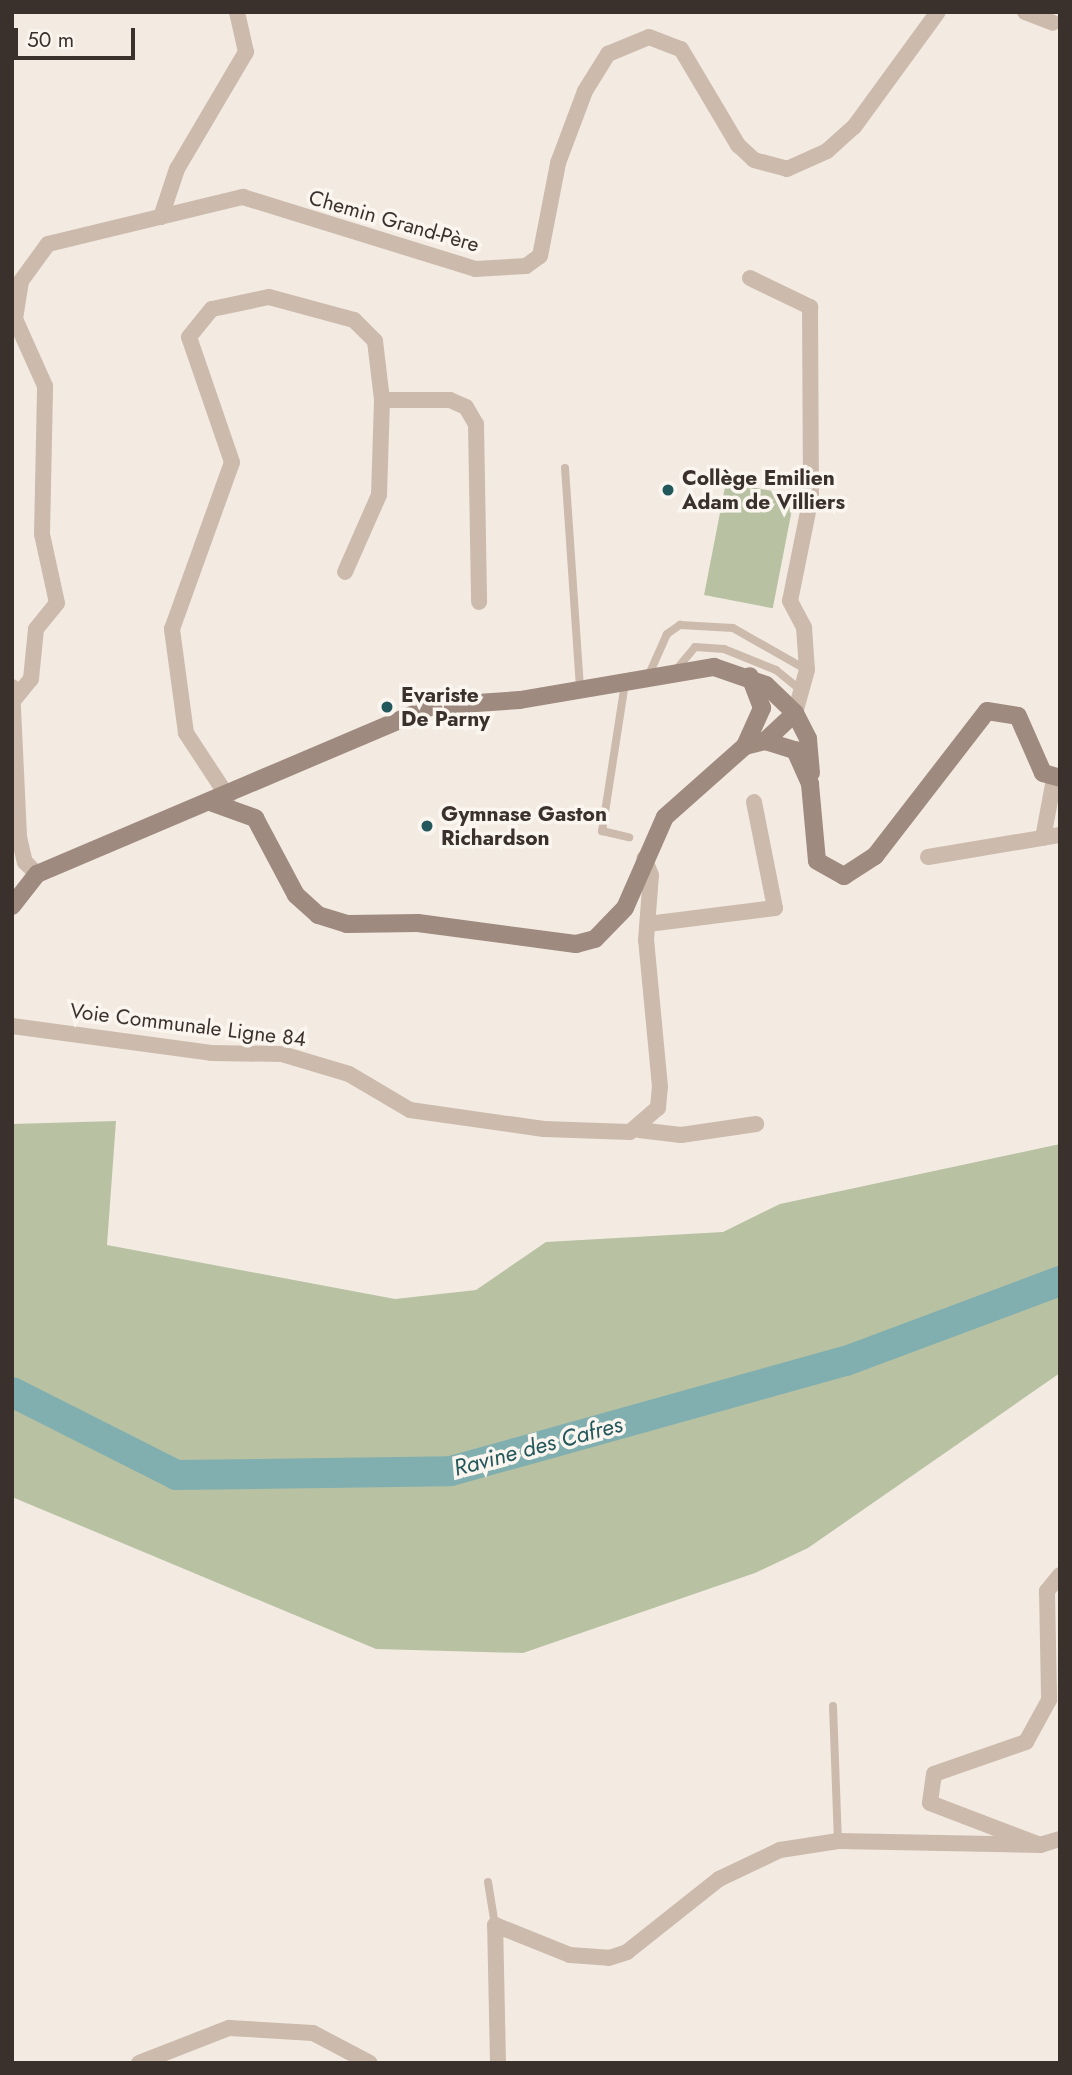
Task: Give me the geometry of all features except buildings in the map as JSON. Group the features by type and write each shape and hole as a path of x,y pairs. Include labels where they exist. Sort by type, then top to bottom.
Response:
{"main road":[{"path":"12,906 37,874 270,780 393,718 432,706 580,690 714,667 750,676 795,713 808,739 817,860 844,876 875,856 987,711 1018,716 1042,773 1057,778"},
{"path":"745,746 762,708 750,676"},
{"path":"270,780 256,801 255,818 296,895 334,914 377,927 418,923 576,944 595,939 625,908 644,858 681,798 745,746 765,741 795,713"},
{"path":"765,741 795,750 810,784"},
{"path":"221,800 255,818"}],"street":[{"path":"161,217 177,169 247,52 237,12"},
{"name":"Chemin Grand-Père","path":"13,701 31,680 36,629 57,603 42,534 45,386 15,319 21,281 48,244 243,198 475,269 526,266 540,256 558,163 585,91 608,54 649,37 681,49 738,145 754,160 787,169 827,151 854,127 938,12"},
{"path":"1025,12 1054,21"},
{"path":"750,278 810,307 811,497 790,601 804,627 807,670 805,693 795,713"},
{"path":"221,800 186,733 172,629 232,462 189,337 212,309 269,297 354,320 375,341 382,401 379,495 345,572"},
{"path":"382,401 450,400 466,407 476,424 479,602"},
{"path":"12,687 19,837 25,862 37,874"},
{"path":"1043,838 1057,778"},
{"path":"648,924 775,908 754,802"},
{"path":"928,857 1060,835"},
{"path":"639,1130 658,1108 660,1087 648,924 651,875 644,858"},
{"name":"Voie Communale Ligne 84","path":"12,1026 316,1061 410,1110 460,1120 584,1133 639,1130 681,1135 756,1124"},
{"path":"1040,1845 930,1803 934,1774 1026,1742 1049,1700 1047,1591 1060,1575"},
{"path":"498,2063 495,1925 569,1955 609,1958 627,1952 719,1878 780,1850 838,1841 1040,1845 1060,1839"},
{"path":"139,2063 229,2028 283,2028 337,2042 370,2063"}],"lane":[{"path":"565,468 580,690"},
{"path":"647,679 667,634 680,625 733,628 807,670"},
{"path":"672,674 695,647 724,649 776,670 805,693"},
{"path":"625,683 602,831 629,837"},
{"path":"833,1706 838,1841"},
{"path":"488,1882 495,1925"}],"green space":[{"path":"726,482 795,495 773,608 704,595"},
{"path":"116,1121 107,1245 395,1299 476,1290 546,1242 723,1232 780,1204 1060,1144 1060,1373 808,1548 755,1573 523,1653 376,1649 12,1497 12,1124"}],"waterway":[{"name":"Ravine des Cafres","path":"12,1392 176,1475 451,1471 846,1361 1060,1281"}],"place":[{"name":"Collège Emilien Adam de Villiers","path":"668,490"},
{"name":"Evariste De Parny","path":"387,707"},
{"name":"Gymnase Gaston Richardson","path":"427,826"}]}
